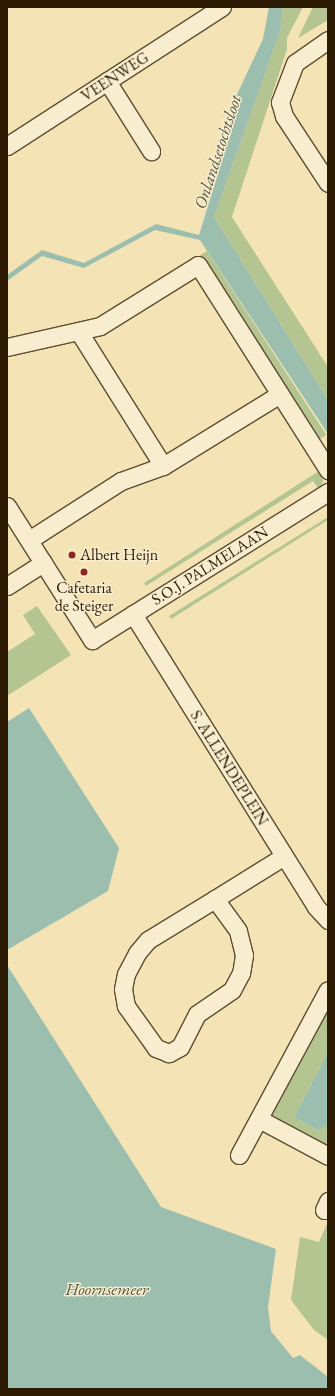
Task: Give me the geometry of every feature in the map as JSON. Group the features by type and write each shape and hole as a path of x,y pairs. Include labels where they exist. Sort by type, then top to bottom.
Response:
{"street":[{"name":"VEENWEG","path":"7,146 222,7"},
{"path":"328,40 295,63 280,102 284,116 328,183"},
{"path":"108,81 151,151"},
{"path":"7,347 79,332 100,326 198,265 328,470"},
{"path":"79,332 164,466"},
{"path":"29,540 121,481 164,466 280,394"},
{"name":"S.O.J. PALMELAAN","path":"43,563 92,640 328,492"},
{"path":"7,506 43,563 7,586"},
{"name":"S. ALLENDEPLEIN","path":"133,614 284,856 328,920"},
{"path":"215,899 238,931 244,955 241,973 232,990 197,1014 180,1047 169,1053 156,1048 126,1006 123,989 126,974 148,940 284,856"},
{"path":"239,1155 328,990"},
{"path":"259,1119 328,1156"}],"green space":[{"path":"283,7 303,7 287,38 287,49 232,217 328,367 328,400 214,217 281,29"},
{"path":"313,7 328,7 328,20 298,38"},
{"path":"207,251 326,435 317,441 198,257"},
{"path":"319,471 323,481 319,490 313,481 146,586 144,583"},
{"path":"328,517 328,520 171,619 169,616"},
{"path":"37,606 71,655 7,696 7,652 35,634 23,615"},
{"path":"328,1004 328,1052 294,1117 319,1131 328,1124 328,1150 271,1116"},
{"path":"328,1221 328,1340 314,1330 291,1300 300,1237 319,1242"}],"water":[{"path":"269,7 283,7 281,29 214,217 328,400 328,434 200,240 155,230 84,268 42,256 7,281 7,275 42,250 84,263 156,224 199,235 237,112 232,105 263,39"},
{"path":"29,708 119,848 108,891 7,950 7,722"},
{"name":"Hoornsemeer","path":"7,965 161,1207 276,1249 268,1307 271,1331 293,1358 300,1355 328,1377 328,1389 7,1389"},
{"path":"328,1052 328,1124 319,1131 294,1117"}],"place":[{"name":"Albert Heijn","path":"72,555"},
{"name":"Cafetaria de Steiger","path":"84,572"}],"water label":[{"name":"Onlandsetochtsloot","path":"218,152"}]}
